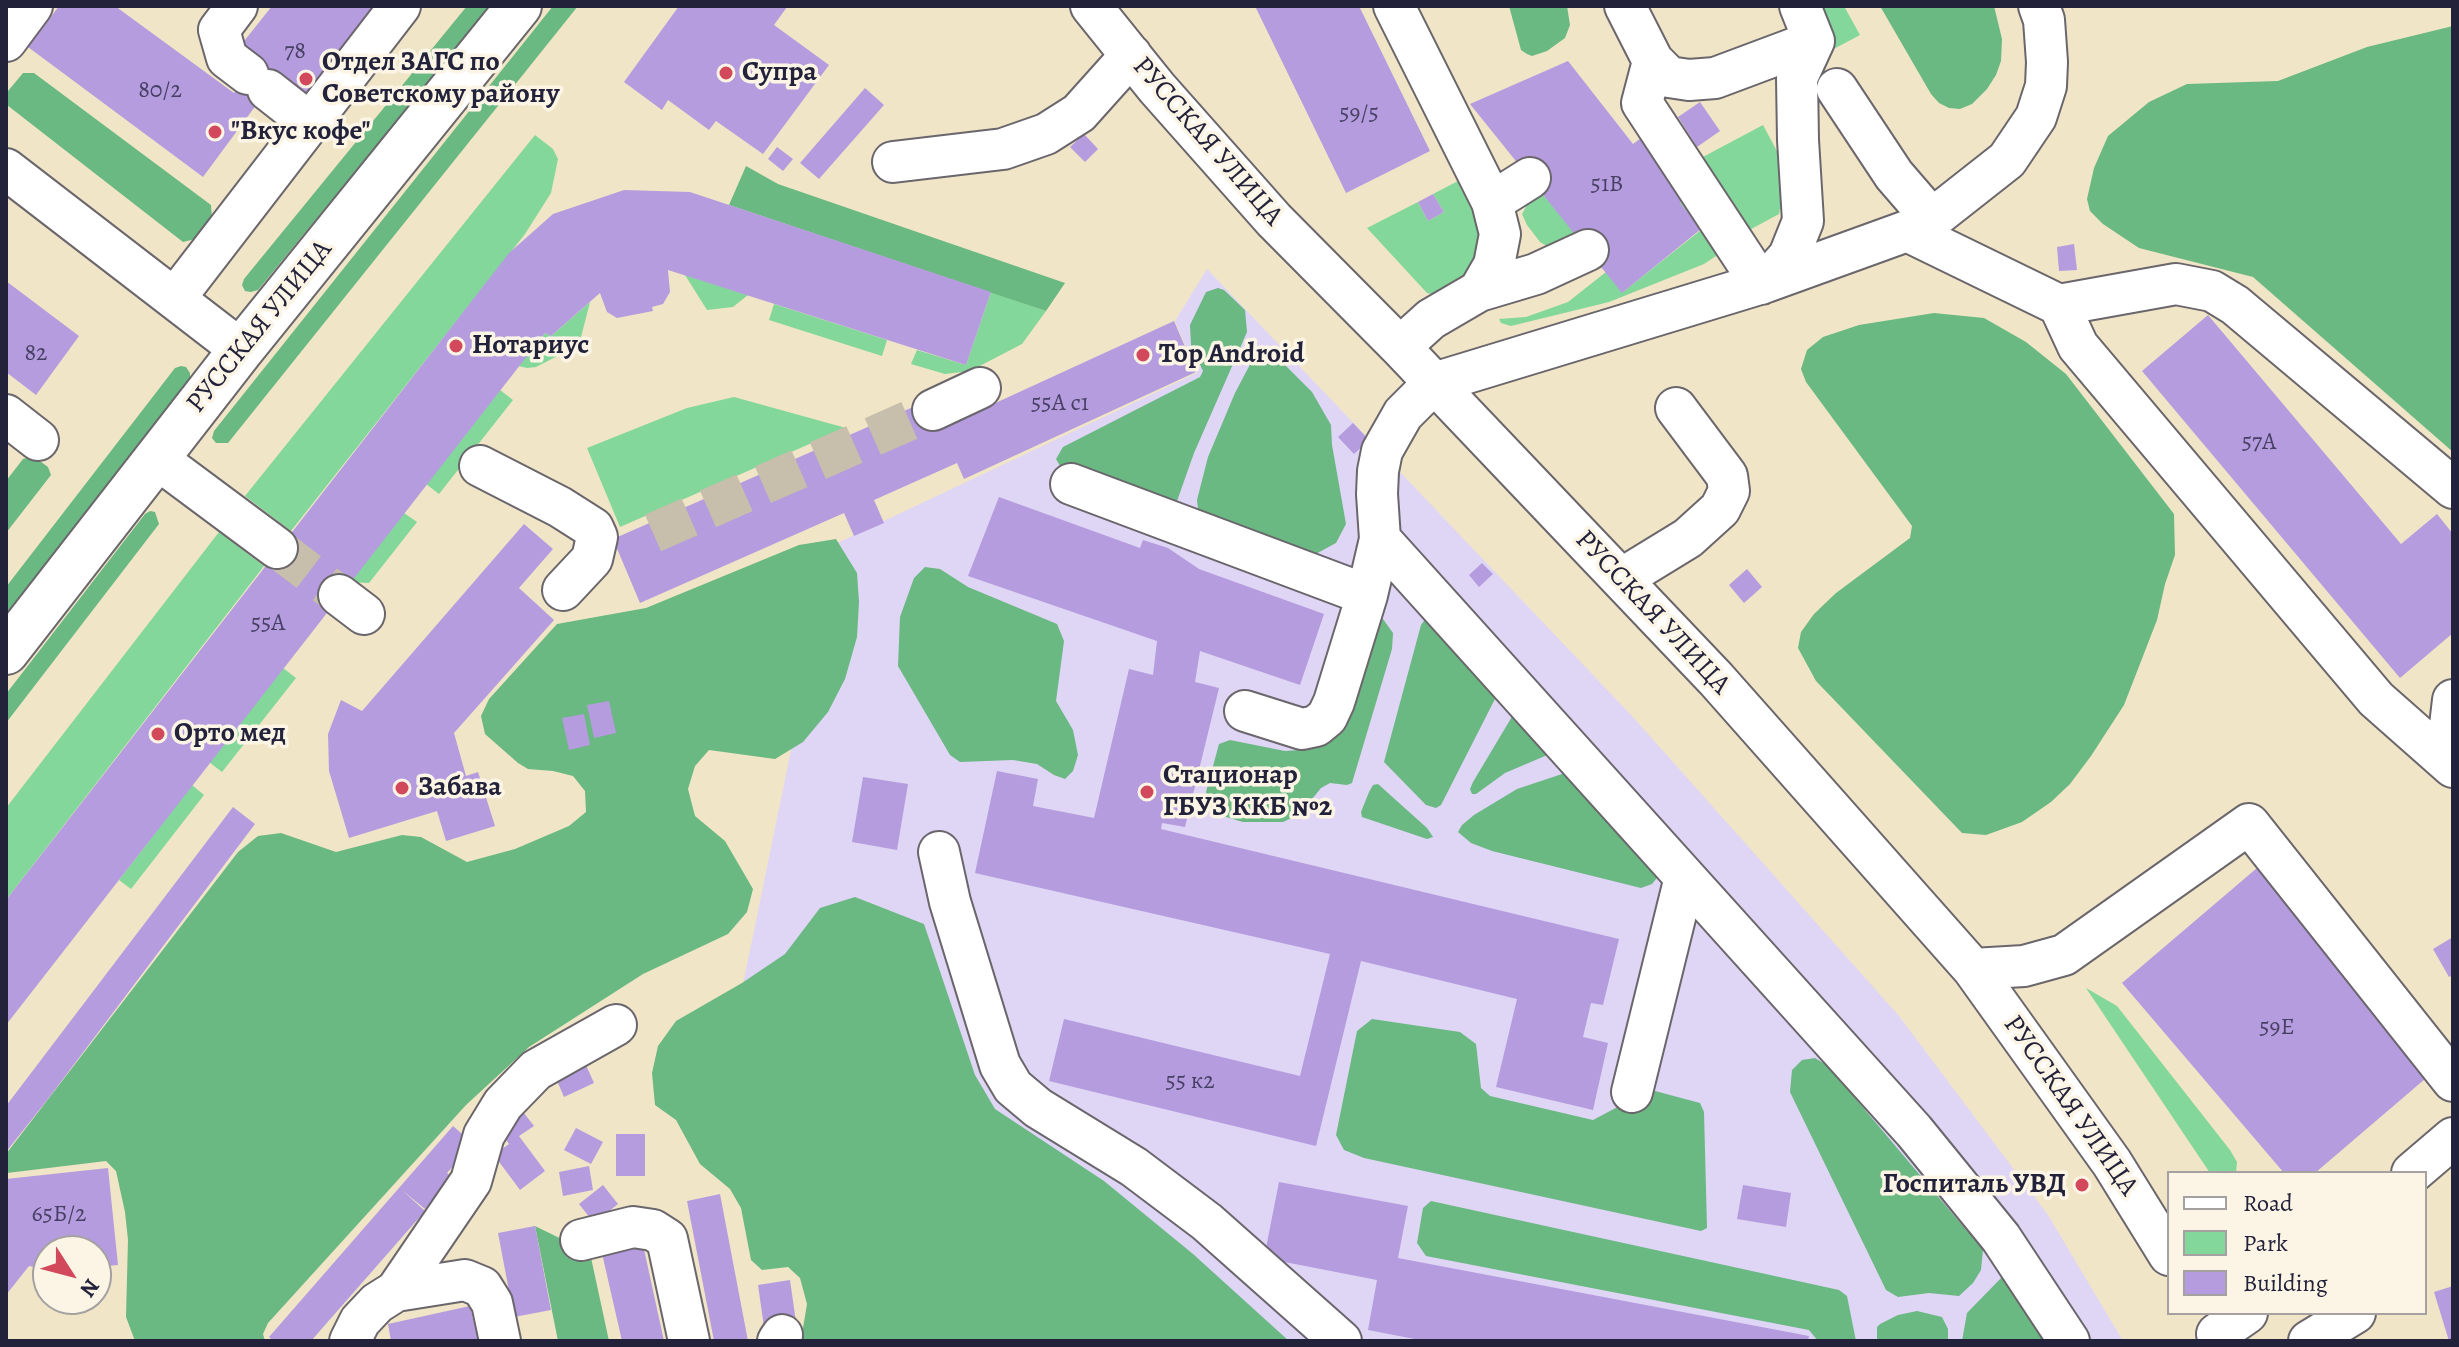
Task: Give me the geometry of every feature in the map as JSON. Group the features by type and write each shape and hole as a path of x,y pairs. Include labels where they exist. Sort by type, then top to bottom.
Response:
{"main road":[{"name":"РУССКАЯ УЛИЦА","path":"6,652 241,350 519,6"}],"street":[{"path":"6,41 32,6"},
{"path":"175,298 400,6"},
{"name":"РУССКАЯ УЛИЦА","path":"1091,6 1175,109 1274,220 1400,347 1716,679 1973,969 2112,1163 2167,1252"},
{"path":"1394,6 1492,202 1500,234 1494,265 1479,291"},
{"path":"1625,6 1653,61 1669,77 1689,80 1715,78 1807,23"},
{"path":"1245,711 1302,729 1316,726 1327,717 1367,595 1380,539 1377,494 1382,451 1403,414 1434,383 1764,283 1920,225 2007,160 2036,117 2046,86 2047,62 2044,20 2039,6"},
{"path":"223,14 227,58 310,123"},
{"path":"1764,283 1789,256 1803,221 1797,78 1807,23"},
{"path":"893,162 1003,149 1046,134 1079,113 1131,55"},
{"path":"1653,61 1642,103 1764,283"},
{"path":"1837,89 1894,175 1920,225 2059,305 2078,346 2376,699 2450,764"},
{"path":"6,169 241,350"},
{"path":"1492,202 1530,178"},
{"path":"1400,347 1431,319 1479,291 1536,274 1588,250"},
{"path":"2059,305 2176,284 2212,291 2235,305 2453,488"},
{"path":"933,410 980,388"},
{"path":"1621,579 1688,538 1720,509 1729,491 1727,476 1676,408"},
{"path":"6,415 38,440"},
{"path":"156,458 277,548"},
{"path":"480,466 560,507 593,528 597,537 592,559 563,590"},
{"path":"1071,484 1367,595"},
{"path":"1380,539 1923,1143 2001,1238 2069,1341"},
{"path":"2450,764 2453,700"},
{"path":"1973,969 2024,966 2064,955 2249,824 2453,1081"},
{"path":"939,852 950,902 1000,1065 1013,1087 1038,1108 1134,1167 1207,1222 1341,1341"},
{"path":"1632,1092 1685,877"},
{"path":"396,1291 471,1181 484,1135 503,1104 536,1070 616,1025"},
{"path":"2414,1171 2453,1138"},
{"path":"581,1240 633,1227 653,1230 667,1239 689,1341"},
{"path":"350,1341 360,1321 377,1303 396,1291 465,1280 482,1287 492,1303 500,1341"},
{"path":"2309,1341 2352,1315"}],"shaded area":[{"path":"1207,269 1632,716 1899,1016 2048,1215 2123,1341 931,1341 722,1087 833,545 1197,373 1175,321"}],"green space":[{"path":"467,6 491,6 258,290 245,291 242,285 244,279"},
{"path":"553,6 578,6 228,443 216,443 212,438 214,431"},
{"path":"1509,6 1567,6 1570,25 1565,38 1547,51 1532,56 1527,54 1521,50"},
{"path":"1821,6 1844,6 1860,35 1830,51"},
{"path":"1880,6 1994,6 2002,39 2001,61 1987,89 1972,104 1960,109 1939,103"},
{"path":"2453,26 2453,452 2253,277 2139,248 2103,224 2090,211 2087,199 2094,168 2108,136 2149,102 2187,84 2278,81 2367,47"},
{"path":"23,73 34,73 211,205 212,218 195,239 183,242 7,105 8,91"},
{"path":"1763,125 1787,170 1779,214 1742,234 1701,158"},
{"path":"535,135 553,149 558,159 551,193 525,234 291,531 245,496"},
{"path":"746,166 778,184 1065,283 1046,311 729,205"},
{"path":"1458,181 1476,209 1481,235 1475,261 1467,277 1436,295 1427,293 1367,228 1418,202 1428,221 1444,212 1433,194"},
{"path":"1541,192 1578,237 1550,248 1540,242 1522,214 1528,203"},
{"path":"1688,197 1719,254 1704,264 1609,302 1511,326 1501,323 1499,319 1526,317 1568,302 1606,272 1623,292 1701,230 1680,203"},
{"path":"685,275 748,295 733,307 707,310"},
{"path":"1218,288 1245,310 1247,332 1194,453 1177,501 1172,505 1063,471 1056,459 1063,447 1200,377 1203,371 1191,345 1190,325 1206,292"},
{"path":"991,292 1046,311 1022,344 970,371 945,374 911,364 917,350 966,365"},
{"path":"590,302 579,345 536,367 518,366 545,333 551,336"},
{"path":"774,304 887,340 882,356 769,320"},
{"path":"1934,313 1984,318 2026,342 2066,374 2174,514 2175,555 2157,620 2124,705 2070,784 2051,802 2022,822 1986,835 1962,833 1816,681 1798,648 1801,632 1814,614 1836,593 1910,538 1912,526 1806,382 1801,369 1807,350 1823,337 1859,325"},
{"path":"1263,351 1273,354 1312,392 1331,425 1346,524 1336,543 1312,556 1207,519 1198,509 1197,500 1208,457 1235,393 1255,355"},
{"path":"186,367 190,379 6,616 6,587 175,368"},
{"path":"500,390 513,400 439,494 426,484"},
{"path":"734,397 846,428 620,527 587,448 687,408"},
{"path":"33,456 48,467 51,475 6,533 6,481 23,459"},
{"path":"150,511 155,512 159,524 6,723 6,694"},
{"path":"404,513 417,522 369,583 349,582"},
{"path":"219,532 264,566 6,900 6,808"},
{"path":"836,539 857,573 859,602 857,637 845,679 828,712 803,742 775,759 709,750 695,766 688,789 695,816 725,841 753,889 747,912 728,934 643,974 529,1047 466,1105 268,1323 263,1334 265,1341 135,1341 126,1317 128,1240 116,1171 106,1161 7,1173 6,1154 238,852 258,836 281,833 336,852 402,835 421,837 467,862 515,849 569,826 586,812 585,791 573,776 528,769 518,763 485,734 481,716 489,699 557,624 646,608 799,545"},
{"path":"925,567 940,569 968,587 1057,624 1064,641 1056,701 1073,730 1078,755 1073,771 1065,779 1037,764 1013,760 960,762 950,755 898,666 900,617 914,578"},
{"path":"1429,614 1496,697 1441,805 1436,808 1426,805 1384,762 1421,625"},
{"path":"1383,619 1393,633 1392,649 1352,783 1330,783 1321,788 1300,814 1283,822 1243,822 1216,814 1209,808 1206,792 1219,744 1230,740 1285,751 1299,750 1309,745 1376,620"},
{"path":"283,668 296,678 222,772 209,762"},
{"path":"1513,715 1552,753 1505,773 1472,794 1470,789 1473,782"},
{"path":"1568,772 1660,874 1652,884 1641,888 1492,851 1471,843 1458,832 1474,815 1517,789"},
{"path":"1378,784 1433,837 1427,839 1362,817 1369,792 1373,785"},
{"path":"192,785 204,795 131,889 119,880"},
{"path":"855,897 924,924 975,1075 995,1109 1104,1181 1193,1254 1289,1341 797,1341 803,1328 807,1304 800,1278 788,1267 762,1270 751,1260 741,1208 730,1189 700,1164 676,1120 655,1105 652,1073 658,1046 676,1021 785,954 820,908"},
{"path":"2086,988 2117,1006 2237,1162 2236,1171 2209,1171"},
{"path":"1372,1019 1460,1032 1476,1044 1481,1088 1490,1096 1593,1120 1644,1093 1655,1091 1700,1103 1704,1112 1707,1228 1701,1231 1364,1158 1344,1150 1336,1135 1357,1031"},
{"path":"1815,1058 1828,1066 1983,1250 1981,1270 1959,1296 1929,1293 1898,1297 1886,1290 1790,1092 1792,1070 1802,1060"},
{"path":"1431,1201 1839,1290 1847,1296 1856,1341 1818,1341 1809,1330 1426,1256 1417,1243 1423,1208"},
{"path":"535,1226 590,1253 609,1341 558,1341"},
{"path":"2004,1275 2049,1341 1962,1341 1967,1313"},
{"path":"1917,1311 1942,1317 1948,1329 1948,1341 1877,1341 1877,1327 1880,1324 1898,1315"}],"building":[{"path":"59,6 115,6 234,93 259,59 241,45 272,6 375,6 307,95 279,74 203,177 28,47"},
{"name":"Супра","path":"679,6 785,6 774,25 829,65 763,154 716,121 709,130 668,100 662,110 624,82"},
{"path":"1255,6 1359,6 1430,151 1346,193"},
{"path":"1568,61 1633,144 1641,138 1688,197 1680,203 1701,229 1622,293 1470,104"},
{"path":"865,88 884,105 819,179 800,163"},
{"path":"1700,102 1720,131 1697,147 1678,117"},
{"path":"1084,134 1098,149 1085,162 1070,147"},
{"path":"777,147 793,159 783,171 768,159"},
{"path":"624,190 690,192 991,292 966,365 668,270 670,292 663,304 652,307 653,311 617,318 607,312 600,293 551,336 545,333 6,1025 6,900 509,253 553,214"},
{"path":"1433,194 1444,212 1428,221 1418,202"},
{"path":"2074,244 2077,270 2059,271 2057,247"},
{"path":"6,281 79,336 36,395 6,372"},
{"path":"2208,315 2401,544 2437,514 2453,534 2453,633 2400,678 2142,371"},
{"path":"1174,321 1196,372 964,479 957,463 874,500 884,523 854,536 844,513 640,603 613,539 929,400 941,428"},
{"path":"1353,423 1369,440 1354,454 1338,437"},
{"name":"Стационар ГБУЗ ККБ №2","path":"999,497 1140,548 1143,540 1168,548 1199,569 1324,614 1300,685 1200,651 1195,682 1219,688 1185,827 1162,823 1161,829 1619,939 1603,1005 1591,1003 1583,1037 1608,1043 1593,1110 1496,1087 1517,999 1361,961 1316,1146 1049,1081 1064,1019 1300,1076 1330,954 975,873 997,771 1038,779 1033,806 1094,818 1129,669 1153,675 1157,641 968,576"},
{"path":"524,524 553,549 519,588 554,620 454,733 466,776 478,772 495,826 446,841 437,811 349,838 329,771 328,734 341,700 362,711"},
{"path":"1482,563 1493,574 1479,587 1469,575"},
{"path":"1747,569 1762,587 1744,603 1729,585"},
{"path":"609,701 616,733 594,738 587,705"},
{"path":"584,714 590,745 569,750 562,718"},
{"path":"863,777 908,784 897,850 852,842"},
{"path":"233,807 255,824 6,1152 6,1106"},
{"path":"2257,868 2432,1073 2317,1171 2282,1171 2122,983"},
{"path":"2453,937 2453,975 2449,977 2433,949"},
{"path":"585,1063 594,1083 564,1097 555,1076"},
{"path":"520,1108 534,1126 519,1136 545,1171 520,1190 494,1155 509,1144 496,1126"},
{"path":"453,1126 470,1141 463,1155 447,1173 453,1178 425,1209 402,1190 425,1211 311,1341 273,1341 269,1337"},
{"path":"576,1128 603,1142 591,1164 564,1150"},
{"path":"616,1134 645,1134 645,1176 616,1176"},
{"path":"589,1166 593,1190 563,1196 559,1172"},
{"path":"108,1168 118,1265 112,1266 112,1235 32,1235 32,1267 29,1266 6,1295 6,1179"},
{"path":"1279,1182 1408,1206 1398,1258 1809,1336 1808,1341 1425,1341 1368,1330 1377,1280 1264,1258"},
{"path":"603,1185 618,1204 594,1223 579,1204"},
{"path":"1743,1185 1791,1193 1786,1227 1737,1219"},
{"path":"720,1194 748,1341 714,1341 687,1201"},
{"path":"535,1226 551,1310 514,1317 498,1233"},
{"path":"642,1240 664,1341 622,1341 601,1249"},
{"path":"790,1280 796,1322 764,1327 758,1285"},
{"path":"2453,1286 2453,1341 2449,1341 2434,1292"},
{"path":"470,1306 478,1341 391,1341 388,1324"}],"tunnel":[{"path":"653,533 933,410"},
{"path":"277,548 339,595"}],"place":[{"name":"Супра","path":"726,73"},
{"name":"Отдел ЗАГС по Советскому району","path":"306,79"},
{"name":"\"Вкус кофе\"","path":"215,132"},
{"name":"Нотариус","path":"456,346"},
{"name":"Top Android","path":"1143,355"},
{"name":"Орто мед","path":"158,734"},
{"name":"Забава","path":"402,788"},
{"name":"Стационар ГБУЗ ККБ №2","path":"1147,792"},
{"name":"Госпиталь УВД","path":"2082,1185"}]}
